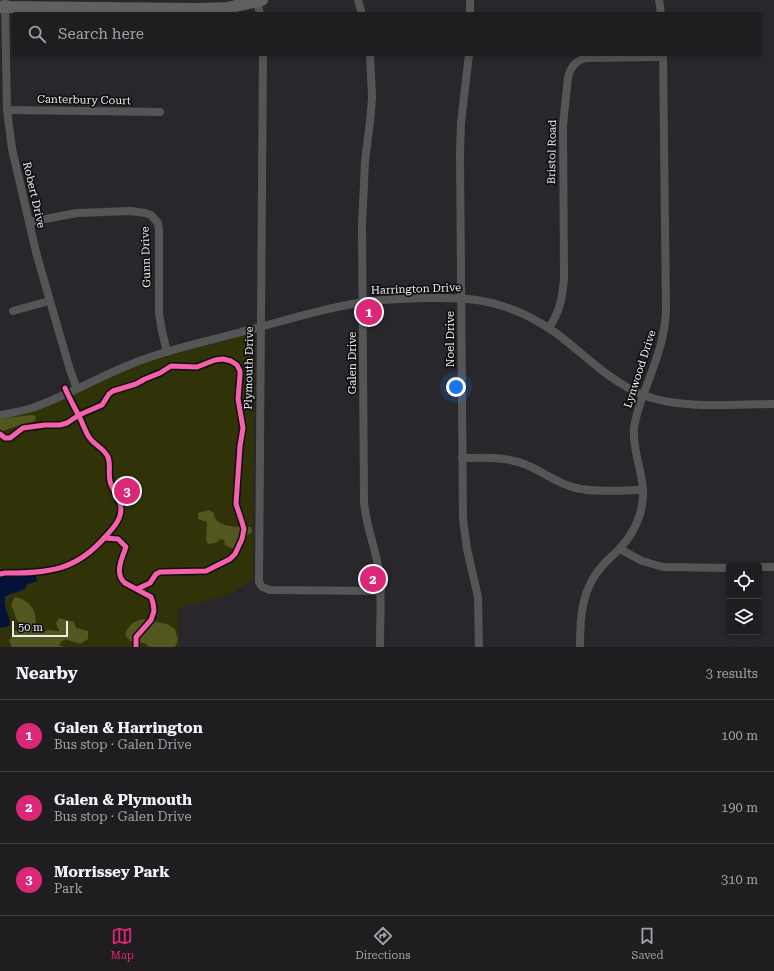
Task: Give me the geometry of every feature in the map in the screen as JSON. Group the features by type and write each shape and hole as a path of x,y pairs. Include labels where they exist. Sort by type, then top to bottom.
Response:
{"street":[{"path":"358,0 361,12"},
{"path":"470,0 470,12"},
{"path":"659,0 661,12"},
{"path":"3,5 199,9 227,8 259,1 260,12"},
{"name":"Robert Drive","path":"3,5 7,110 12,149 37,256 70,370 77,389"},
{"name":"Plymouth Drive","path":"263,56 259,582 262,587 270,590 380,591"},
{"name":"Galen Drive","path":"370,56 372,98 362,189 364,502 368,528 377,560 380,591 380,647"},
{"name":"Noel Drive","path":"469,56 461,123 460,146 463,518 465,535 478,597 479,647"},
{"name":"Bristol Road","path":"549,328 559,310 563,286 563,125 568,77 576,62 586,58 637,56"},
{"name":"Lynwood Drive","path":"580,647 582,607 588,587 594,576 603,565 629,538 636,526 640,513 643,490 642,474 636,451 634,429 636,418 665,327 663,56"},
{"name":"Canterbury Court","path":"7,110 160,112"},
{"name":"Gunn Drive","path":"29,222 77,213 94,212 131,211 151,215 155,219 159,229 159,314 167,352"},
{"name":"Harrington Drive","path":"0,415 34,407 77,389 120,368 167,352 308,314 362,302 395,299 461,298 496,304 516,310 535,320 549,328 619,382 643,395 666,402 678,403 774,404"},
{"path":"13,311 50,301"},
{"path":"462,458 495,458 519,462 556,481 577,488 593,490 643,490"},
{"path":"620,549 642,561 663,567 726,568"},
{"path":"762,567 774,567"}],"green space":[{"path":"255,332 253,579 231,594 179,608 179,647 0,647 0,419 34,412 122,372 148,362"},
{"path":"31,415 36,416 35,421 0,432 0,419"},
{"path":"209,510 214,513 218,522 234,527 251,527 252,532 241,540 235,550 225,545 224,540 220,539 216,543 209,544 206,541 207,522 198,519 198,513"},
{"path":"15,597 22,599 30,605 34,611 37,626 41,633 48,630 59,631 56,623 59,618 74,622 76,628 88,631 88,639 80,644 65,639 59,644 60,646 65,647 12,647 9,641 19,625 11,605"},
{"path":"143,619 167,624 175,629 178,640 175,647 150,647 144,643 130,641 125,635 128,629 131,624"}],"water":[{"path":"36,576 37,581 26,585 24,590 5,597 5,605 10,625 0,628 0,577"}],"cycle path":[{"path":"0,434 5,438 10,438 23,428 67,423 79,415 102,405 109,394 113,391 136,384 171,366 197,367 215,360 223,359 231,361 237,365 240,371 238,399 243,428 240,446 236,504 244,529 242,539 235,554 230,559 206,571 160,572 156,574 150,583 137,589"},
{"path":"0,574 48,571 61,568 72,563 84,557 95,548 114,527 120,517 121,505 110,481 108,457 104,451 89,437 65,388"},
{"path":"104,538 118,539 126,547 120,566 120,575 125,583 151,597 153,603 154,611 151,620 136,637 136,647"}],"place":[{"name":"Galen & Harrington","path":"369,312"},
{"name":"Morrissey Park","path":"127,491"},
{"name":"Galen & Plymouth","path":"373,579"}]}
